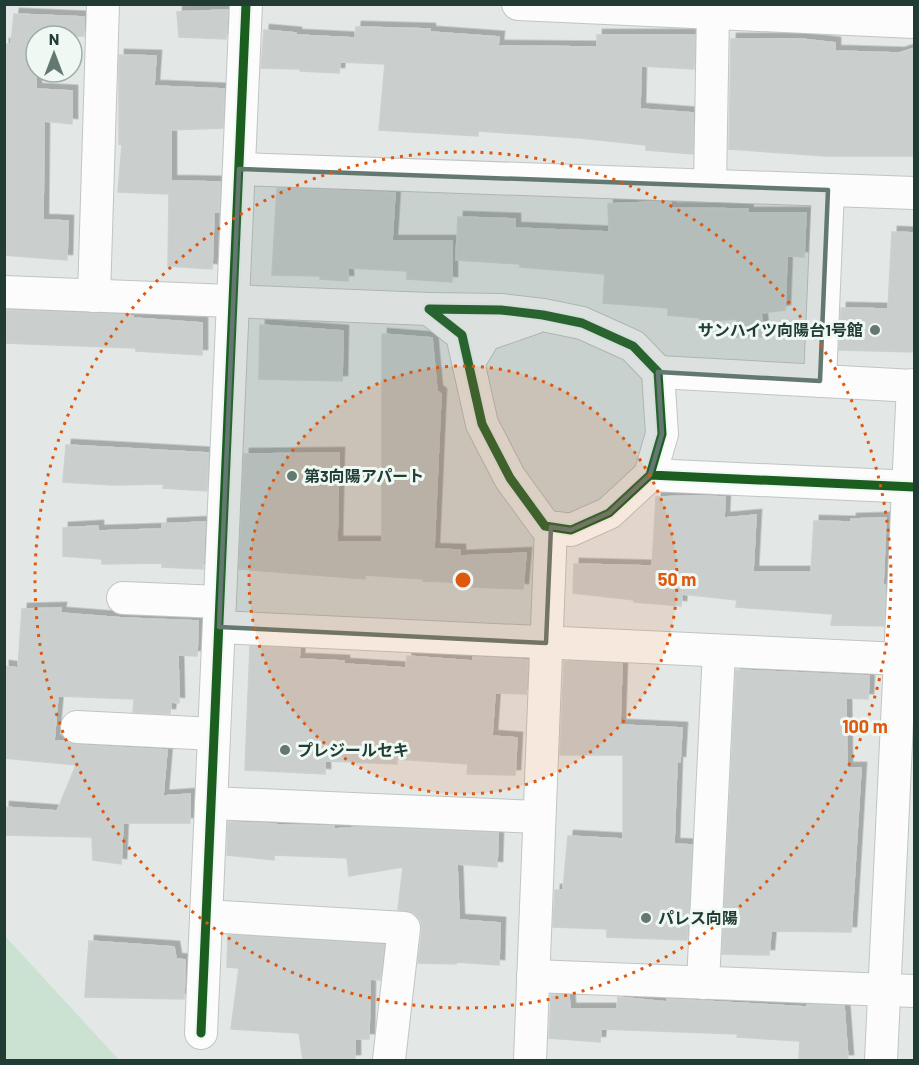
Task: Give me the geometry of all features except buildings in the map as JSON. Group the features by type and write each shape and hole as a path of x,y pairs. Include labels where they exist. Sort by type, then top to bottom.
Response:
{"street":[{"path":"94,296 104,4"},
{"path":"201,1033 246,4"},
{"path":"518,4 915,22"},
{"path":"710,186 713,13"},
{"path":"239,169 915,193"},
{"path":"820,381 828,190"},
{"path":"4,292 501,310 582,323 633,346 658,372 662,434 650,475 609,513 571,530 545,526 510,478 482,424 462,335 429,309"},
{"path":"469,362 485,335 543,315"},
{"path":"658,372 914,386 912,486 900,659 881,1060"},
{"path":"650,475 912,486"},
{"path":"530,1060 551,527"},
{"path":"123,598 219,615 546,643 900,659"},
{"path":"703,983 719,651"},
{"path":"77,727 214,734"},
{"path":"211,803 539,817"},
{"path":"206,916 404,928 389,1060"},
{"path":"533,975 915,991"}],"highlighted area":[{"path":"239,169 828,190 820,381 658,372 662,434 650,475 609,513 571,530 551,527 546,643 219,627"}],"green space":[{"path":"5,936 119,1060 5,1060"}],"cycle path":[{"path":"201,1033 246,4"},
{"path":"650,475 662,434 658,372 633,346 582,323 543,315 501,310 429,309 462,335 482,424 510,478 545,526 571,530 609,513 650,475 914,487"}],"place":[{"name":"サンハイツ向陽台1号館","path":"875,330"},
{"name":"第3向陽アパート","path":"292,476"},
{"name":"プレジールセキ","path":"285,750"},
{"name":"パレス向陽","path":"646,918"}]}
